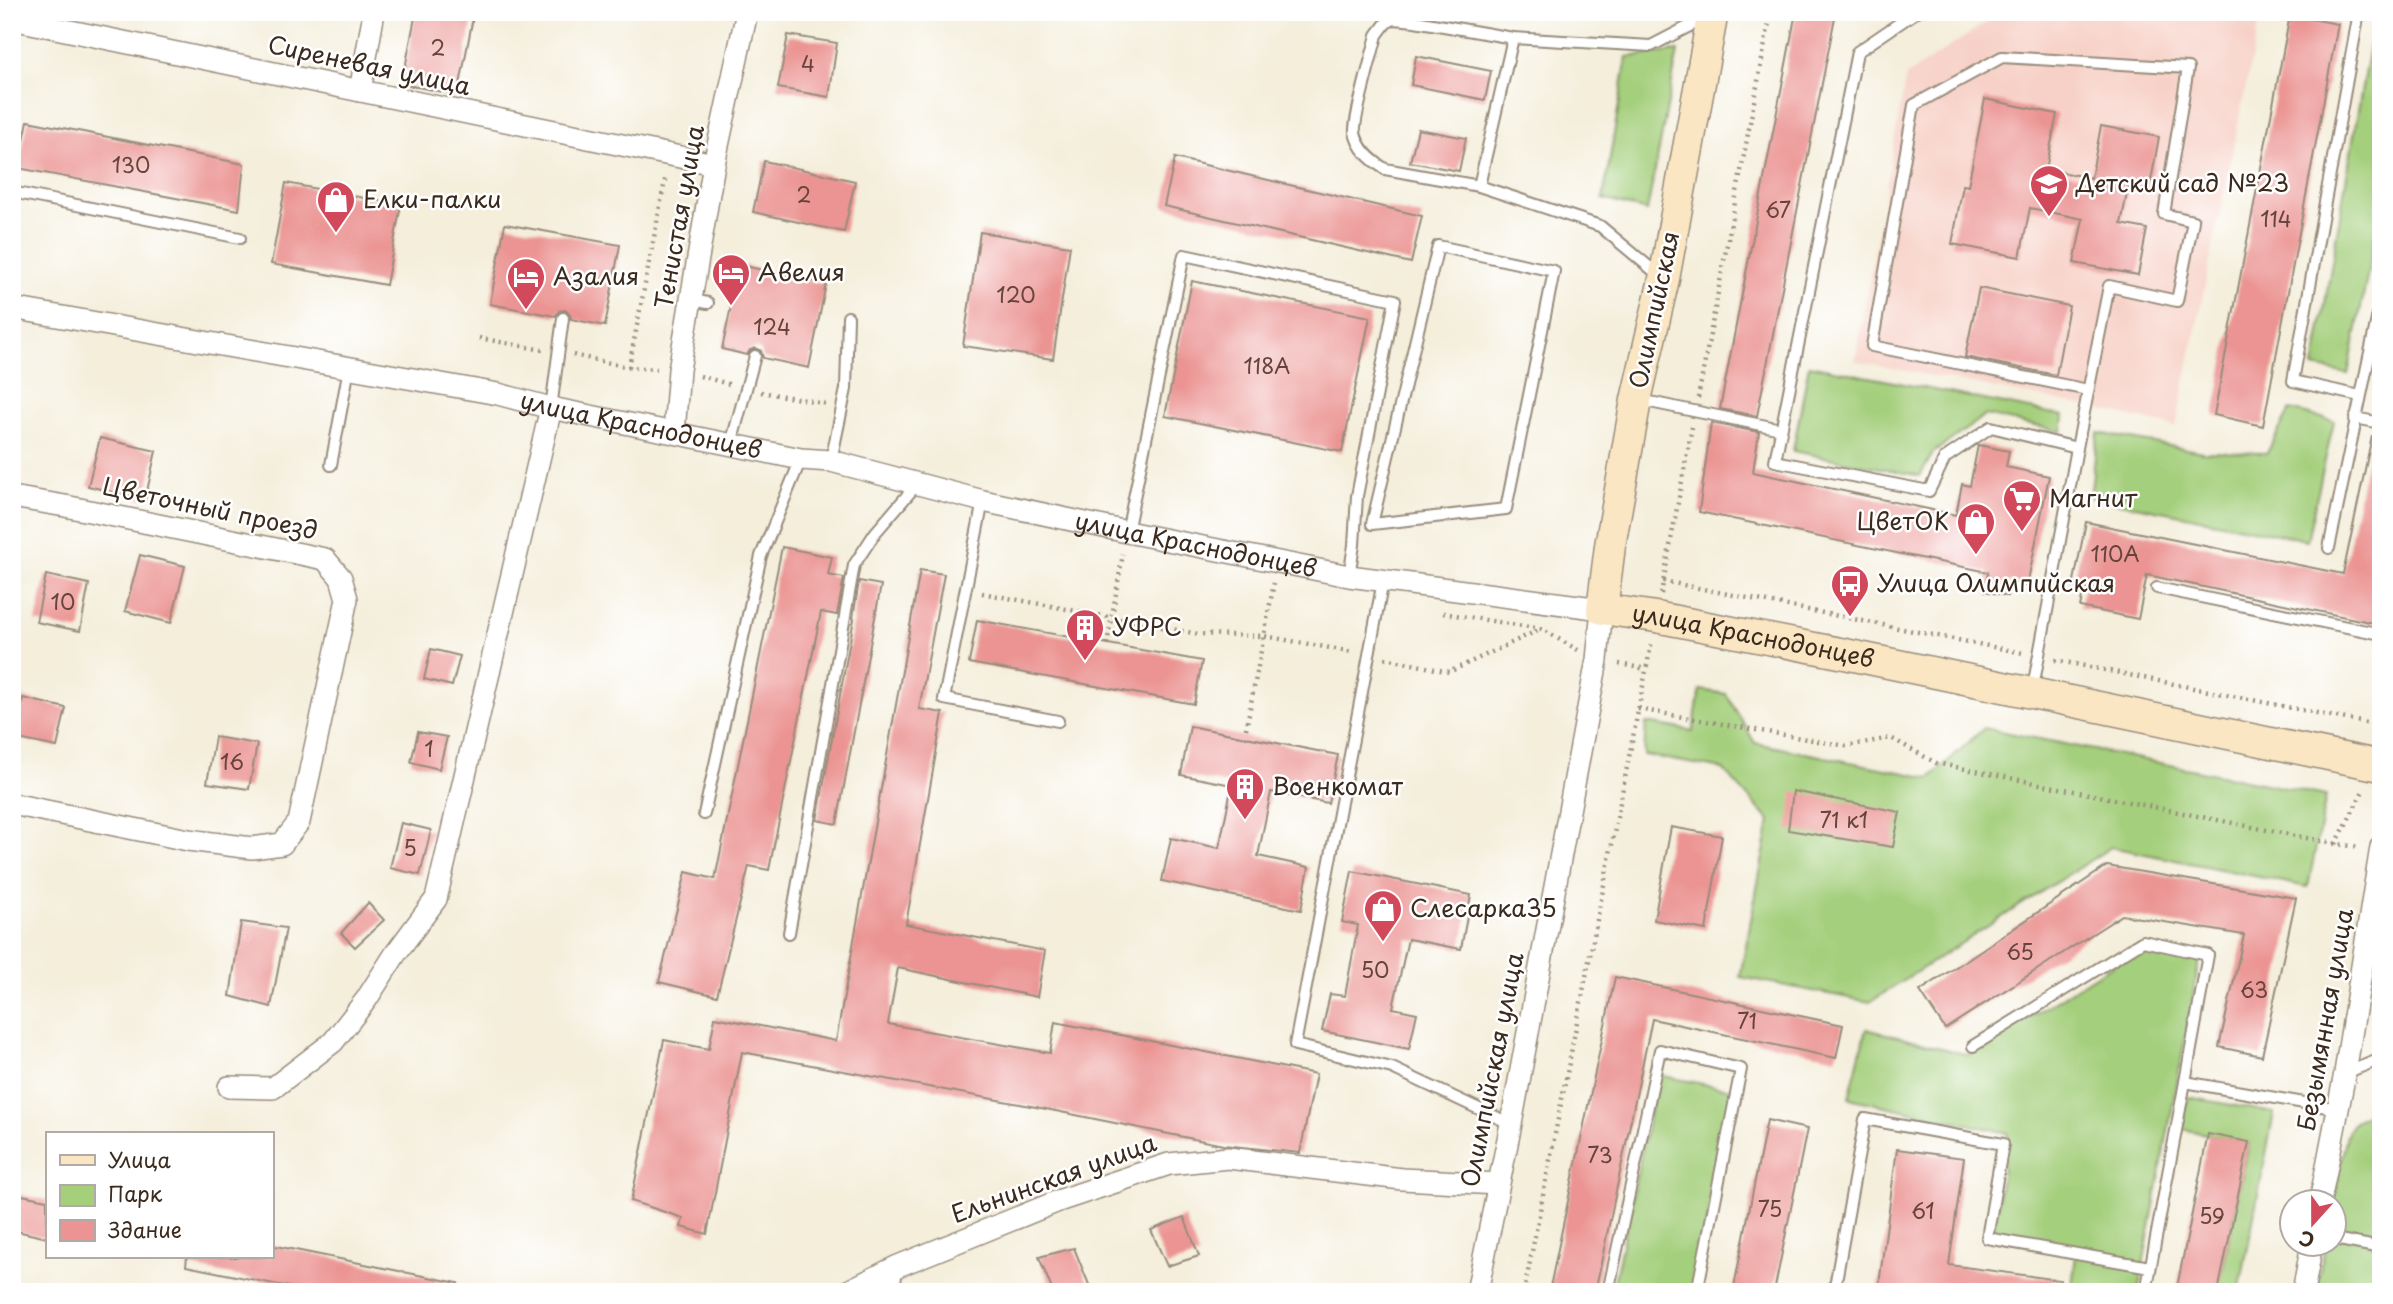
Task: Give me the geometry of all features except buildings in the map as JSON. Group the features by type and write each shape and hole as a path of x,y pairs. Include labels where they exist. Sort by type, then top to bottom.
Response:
{"main road":[{"name":"Олимпийская","path":"1602,609 1610,546 1636,400 1664,279 1713,13"},
{"name":"улица Краснодонцев","path":"1602,609 1656,617 2379,766"}],"street":[{"path":"360,91 374,12"},
{"name":"Тенистая улица","path":"674,432 679,370 700,301 714,164 747,12"},
{"name":"Сиреневая улица","path":"12,19 714,164"},
{"name":"улица Краснодонцев","path":"12,308 498,394 551,408 801,459 831,461 983,501 1349,576 1602,609"},
{"path":"229,1087 273,1088 333,1042 366,1000 396,953 436,899 551,408"},
{"name":"Цветочный проезд","path":"12,497 325,559 341,578 347,599 299,822 282,844 252,848 188,840 12,804"},
{"name":"Олимпийская улица","path":"1477,1292 1597,660 1602,609"},
{"name":"Безымянная улица","path":"2323,1188 2345,1073 2381,848"},
{"name":"Ельнинская улица","path":"846,1292 898,1266 1061,1196 1170,1164 1228,1158 1402,1179 1499,1184"},
{"path":"2303,1292 2309,1258"}],"lane":[{"path":"1916,12 1857,52 1774,461 1929,491 1945,458 1992,427 2077,448"},
{"path":"2359,12 2293,381 2360,396"},
{"path":"1664,279 1600,226 1479,186 1385,169 1372,161 1363,150 1354,130 1377,35 1386,23 1394,19 1513,38 1651,46 1713,13"},
{"path":"1479,186 1513,38"},
{"path":"2032,693 2109,286 2178,301 2193,221 2164,214 2188,68 2002,57 1914,105 1872,346 2088,390"},
{"path":"12,192 240,238"},
{"path":"1438,246 1554,271 1506,509 1372,524 1438,246"},
{"path":"1127,532 1184,255 1395,300 1357,496 1349,576"},
{"path":"2329,548 2381,300"},
{"path":"831,461 846,389 848,317"},
{"path":"551,408 563,318"},
{"path":"731,444 755,356"},
{"path":"331,465 349,368"},
{"path":"1636,400 1781,429"},
{"path":"2356,418 2381,423"},
{"path":"704,814 761,556 801,459"},
{"path":"789,933 854,565 875,533 918,483"},
{"path":"983,501 944,699 1058,721"},
{"path":"1383,581 1295,1045 1392,1068 1511,1124"},
{"path":"2157,588 2381,634"},
{"path":"1973,1046 2143,941 2208,955 2146,1292"},
{"path":"1608,1292 1660,1050 1741,1069 1697,1292"},
{"path":"2345,1073 2381,1059"},
{"path":"2185,1082 2338,1109"},
{"path":"1834,1292 1864,1119 2003,1144 1987,1238 2150,1266"},
{"path":"2348,1242 2381,1248"},
{"path":"893,1292 898,1266"}],"path":[{"path":"1524,1292 1771,12"},
{"path":"629,367 670,156"},
{"path":"1107,644 1127,532"},
{"path":"1246,729 1277,561"},
{"path":"965,590 1198,634 1264,636 1448,672 1541,629"},
{"path":"1433,612 1541,629 1597,660 1646,669"},
{"path":"1638,709 1846,746 1891,738 1936,764 2336,845 2381,848"},
{"path":"2336,845 2379,766"}],"shaded area":[{"name":"Детский сад №23","path":"2002,12 2257,12 2260,17 2176,427 2085,406 1855,361 1906,76"}],"green space":[{"path":"2375,12 2381,12 2381,205 2348,374 2314,367"},
{"path":"1678,51 1647,211 1603,199 1627,57"},
{"path":"1809,365 2064,416 2062,432 1986,415 1933,453 1920,476 1793,451"},
{"path":"2290,410 2334,421 2307,540 2090,497 2098,433 2203,452 2267,453"},
{"path":"1700,690 1726,694 1755,743 1930,778 1984,728 2326,796 2308,887 2111,847 1870,1002 1740,977 1770,821 1723,769 1644,755 1646,723 1693,731"},
{"path":"2143,946 2200,958 2138,1292 2071,1292 2077,1249 1993,1236 2008,1133 1849,1098 1866,1029 1969,1055"},
{"path":"1658,1075 1733,1090 1693,1292 1612,1292"},
{"path":"2188,1097 2274,1113 2239,1292 2218,1292 2249,1143 2182,1129"},
{"path":"2381,1109 2381,1292 2316,1292 2323,1258 2348,1258 2348,1188 2336,1188 2347,1134 2356,1121"}],"place":[{"name":"Детский сад №23","path":"2049,218"},
{"name":"Елки-палки","path":"336,234"},
{"name":"Авелия","path":"731,307"},
{"name":"Азалия","path":"526,311"},
{"name":"Магнит","path":"2022,533"},
{"name":"ЦветОК","path":"1976,556"},
{"name":"Улица Олимпийская","path":"1850,618"},
{"name":"УФРС","path":"1085,662"},
{"name":"Военкомат","path":"1245,821"},
{"name":"Слесарка35","path":"1383,943"}]}
